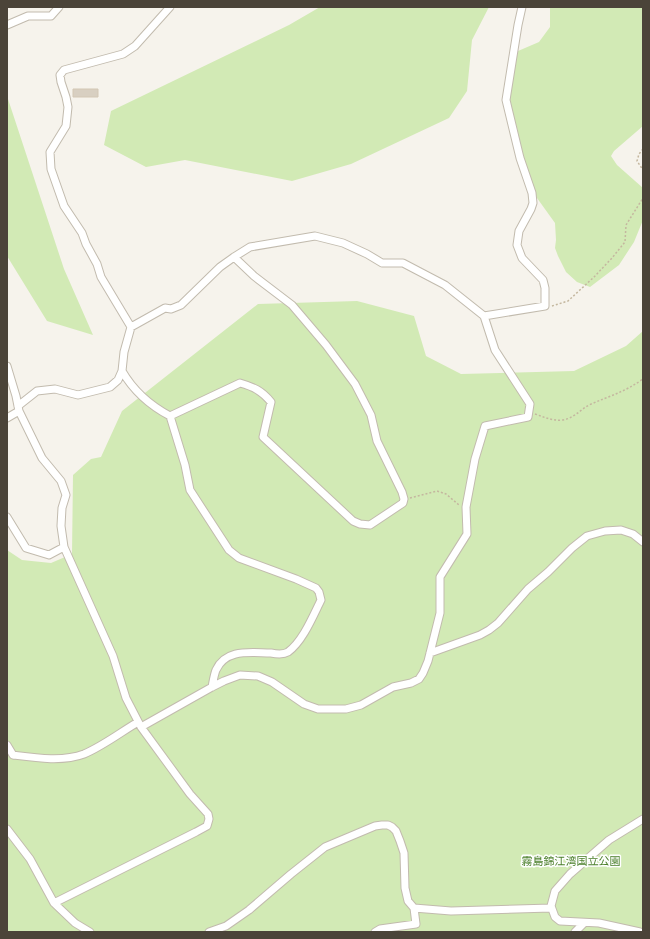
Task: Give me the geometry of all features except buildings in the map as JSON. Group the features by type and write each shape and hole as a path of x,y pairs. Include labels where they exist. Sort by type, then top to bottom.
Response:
{"street":[{"path":"7,25 28,16 50,16 59,7"},
{"path":"131,327 101,277 97,264 82,233 64,206 51,168 50,152 66,126 68,107 60,75 64,70 123,54 135,46 170,7"},
{"path":"484,316 545,306 545,288 543,280 522,258 518,245 519,231 531,210 533,203 532,193 520,158 506,100 522,7"},
{"path":"7,418 37,391 55,389 78,394 110,386 118,380 122,371 124,352 131,327 164,308 171,309 181,305 220,267 250,247 315,236 343,243 382,263 403,263 445,285 484,316 495,350 530,404 528,417 485,426 475,459 466,507 466,534 440,577 440,613 424,673 419,679 411,683 393,687 361,705 346,709 318,709 304,704 272,682 258,676 240,675 224,681 84,754 68,758 35,758 13,755 7,745"},
{"path":"170,416 240,383 249,386 264,393 271,402 263,437 354,521 360,524 370,525 404,503 402,492 377,441 371,416 355,384 326,345 292,305 254,276 234,257"},
{"path":"7,366 18,409 42,458 62,481 66,494 62,508 61,526 64,547 113,656 126,698 140,724 190,794 208,814 209,819 208,824 196,832 54,903"},
{"path":"122,371 130,385 160,411 170,416 185,465 190,490 228,550 239,558 296,579 316,588 319,592 321,600 309,625 296,644 288,652 283,654 252,653 230,655 222,660 216,670 212,688"},
{"path":"7,517 26,548 49,555 64,547"},
{"path":"430,653 480,635 489,630 498,623 528,589 587,536 605,531 621,530 633,534 643,542"},
{"path":"640,932 599,923 560,921 555,917 551,908 555,891 570,874 609,840 643,819"},
{"path":"209,932 226,926 249,910 325,847 382,824 392,827 396,831 400,841 404,854 405,888 408,901 414,908 416,924 380,929 375,932"},
{"path":"7,829 30,859 54,903 75,923 90,932"},
{"path":"414,908 451,911 551,908"},
{"path":"575,932 584,923"}],"path":[{"path":"643,149 639,154 637,161 643,170"},
{"path":"545,306 553,306 568,301 594,278 624,242 626,225 643,198"},
{"path":"529,412 551,420 563,420 571,417 588,406 630,388 643,379"},
{"path":"404,500 428,492 437,491 446,494 462,507 466,507"}],"green space":[{"path":"320,7 489,7 472,40 467,91 449,118 351,164 292,181 185,160 146,167 104,145 111,111 289,25"},
{"path":"550,7 643,7 643,126 614,151 611,156 617,165 643,188 643,220 634,242 619,265 590,287 577,282 566,272 558,256 555,248 555,223 537,198 524,162 517,128 509,102 518,51 539,42 550,27"},
{"path":"7,96 64,269 93,335 47,321 7,256"},
{"name":"霧島錦江湾国立公園","path":"357,301 414,316 426,356 461,374 574,371 626,346 643,331 643,932 7,932 7,550 22,560 51,563 72,554 73,475 91,459 101,457 122,411 258,304"}]}
